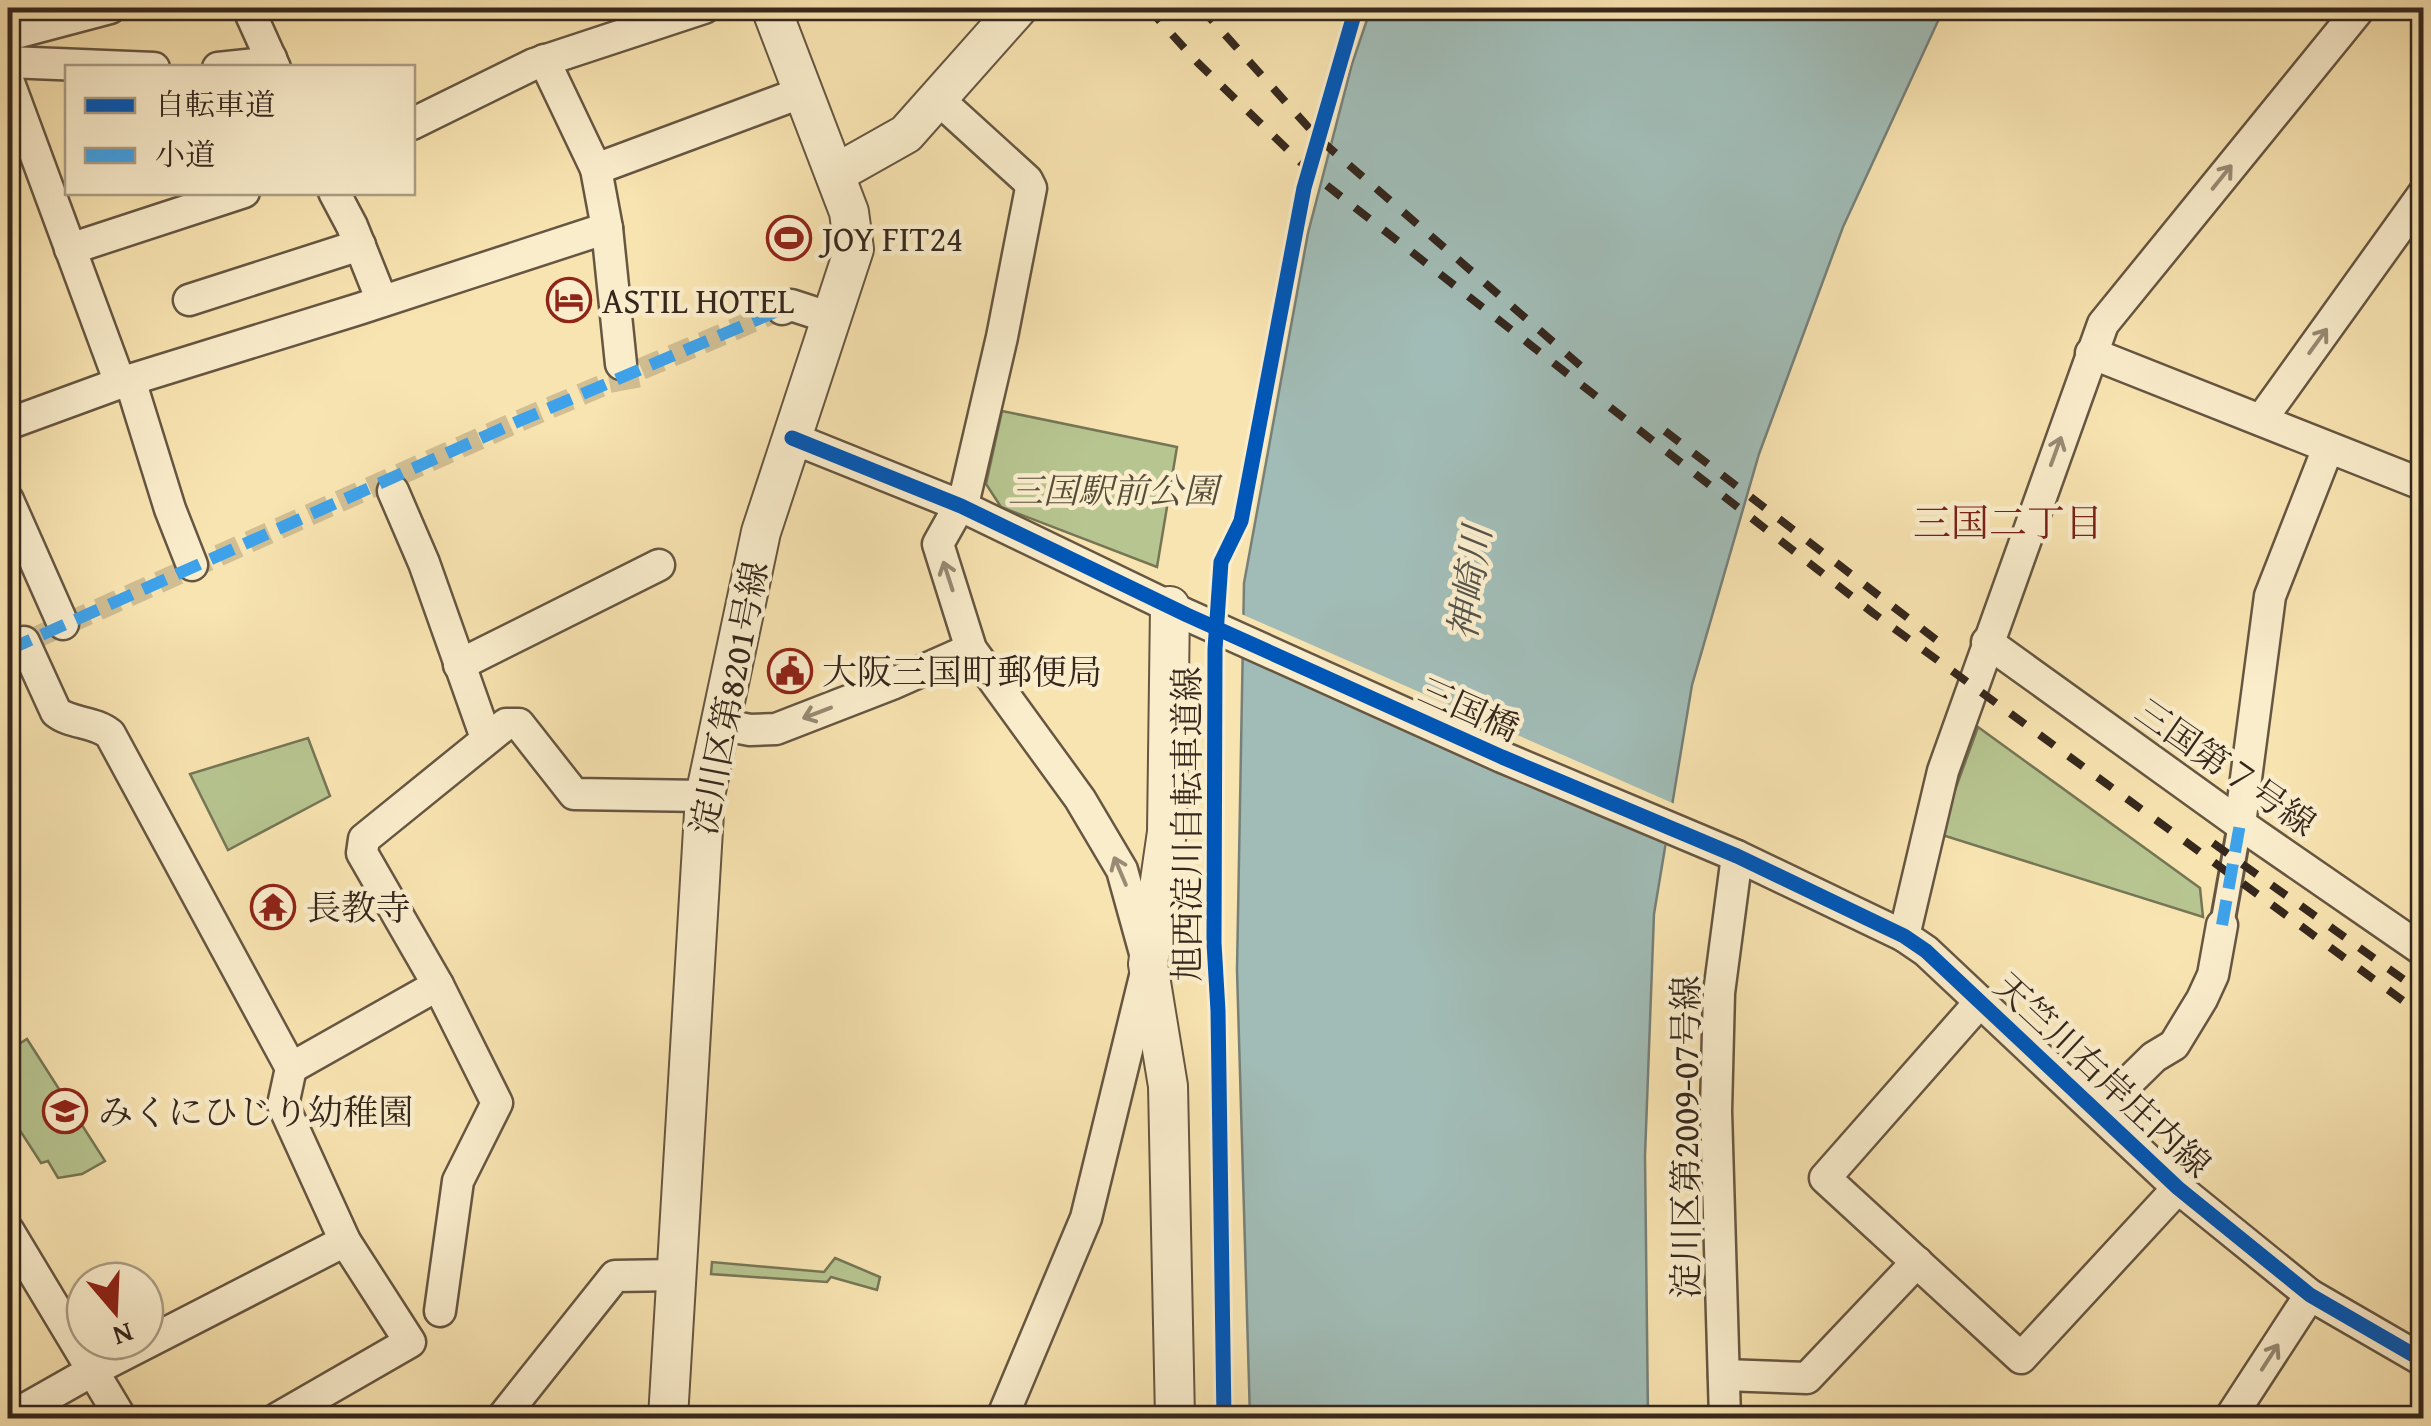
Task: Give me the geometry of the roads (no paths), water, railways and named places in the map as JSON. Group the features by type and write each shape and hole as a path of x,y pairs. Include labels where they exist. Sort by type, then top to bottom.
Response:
{"street":[{"path":"8,34 110,8"},
{"path":"246,65 273,63 248,8"},
{"path":"415,123 544,60 704,8"},
{"name":"淀川区第8201号線","path":"668,1418 705,796 761,532 854,249 849,212 836,174 771,8"},
{"path":"836,174 906,134 1018,8"},
{"path":"1904,936 1942,771 2102,324 2360,8"},
{"path":"544,60 596,170 621,364"},
{"path":"8,62 81,65"},
{"path":"8,80 192,565"},
{"path":"596,170 803,92"},
{"path":"938,99 1027,180 1031,188 1002,337 961,506 938,544 971,649 1080,800 1122,870 1148,964 1168,1086 1175,1418"},
{"path":"2262,420 2424,193"},
{"path":"70,249 235,195"},
{"path":"335,195 382,301"},
{"path":"8,424 125,381 606,228"},
{"path":"189,300 360,245"},
{"path":"782,309 790,305 831,318"},
{"path":"2091,353 2424,485"},
{"name":"三国橋","path":"792,438 961,506 1178,610 1502,757 1733,855"},
{"path":"2099,1111 2154,1056 2174,1044 2213,975 2240,824 2270,596 2328,448"},
{"path":"393,491 424,563 486,738"},
{"path":"8,500 63,624"},
{"path":"459,665 659,565"},
{"path":"1002,1418 1086,1218 1148,964 1166,832 1178,610"},
{"path":"24,642 56,712 110,734 290,1068 284,1105 345,1241 410,1342 297,1414"},
{"name":"三国第７号線","path":"1987,642 2424,951"},
{"path":"719,724 750,730 776,728 971,649"},
{"path":"440,1311 458,1181 497,1102 438,986 362,853 364,839 506,724 520,724 574,794 705,796"},
{"name":"天竺川右岸庄内線","path":"1733,855 1904,936 1926,951 2178,1188 2310,1295 2424,1362"},
{"name":"淀川区第2009-07号線","path":"1725,1418 1716,1110 1718,1012 1733,855"},
{"path":"290,1068 438,986"},
{"path":"1980,1002 1826,1178 2021,1358 2178,1188"},
{"path":"9,1236 121,1418"},
{"path":"9,1418 92,1370 345,1241"},
{"path":"1724,1375 1807,1378 1917,1262"},
{"path":"502,1418 615,1276 678,1275"},
{"path":"2230,1418 2310,1295"}],"water":[{"name":"神崎川","path":"1371,8 1944,8 1843,227 1759,454 1692,685 1654,914 1645,1156 1648,1418 1250,1418 1237,970 1244,583 1308,233 1352,64"}],"tunnel":[{"path":"8,650 519,421 782,309"},
{"path":"621,364 626,390"}],"railway":[{"path":"1148,8 1198,63 1316,177 1873,613 2424,1016"},
{"path":"1201,8 1318,138 1590,374"},
{"path":"1665,431 1939,642"},
{"path":"2213,843 2424,994"}],"place":[{"name":"JOY FIT24","path":"789,238"},
{"name":"ASTIL HOTEL","path":"569,300"},
{"name":"大阪三国町郵便局","path":"790,671"},
{"name":"長教寺","path":"273,907"},
{"name":"みくにひじり幼稚園","path":"65,1111"}],"district":[{"name":"三国二丁目","path":"2008,522"}],"park label":[{"name":"三国駅前公園","path":"1113,490"}]}
